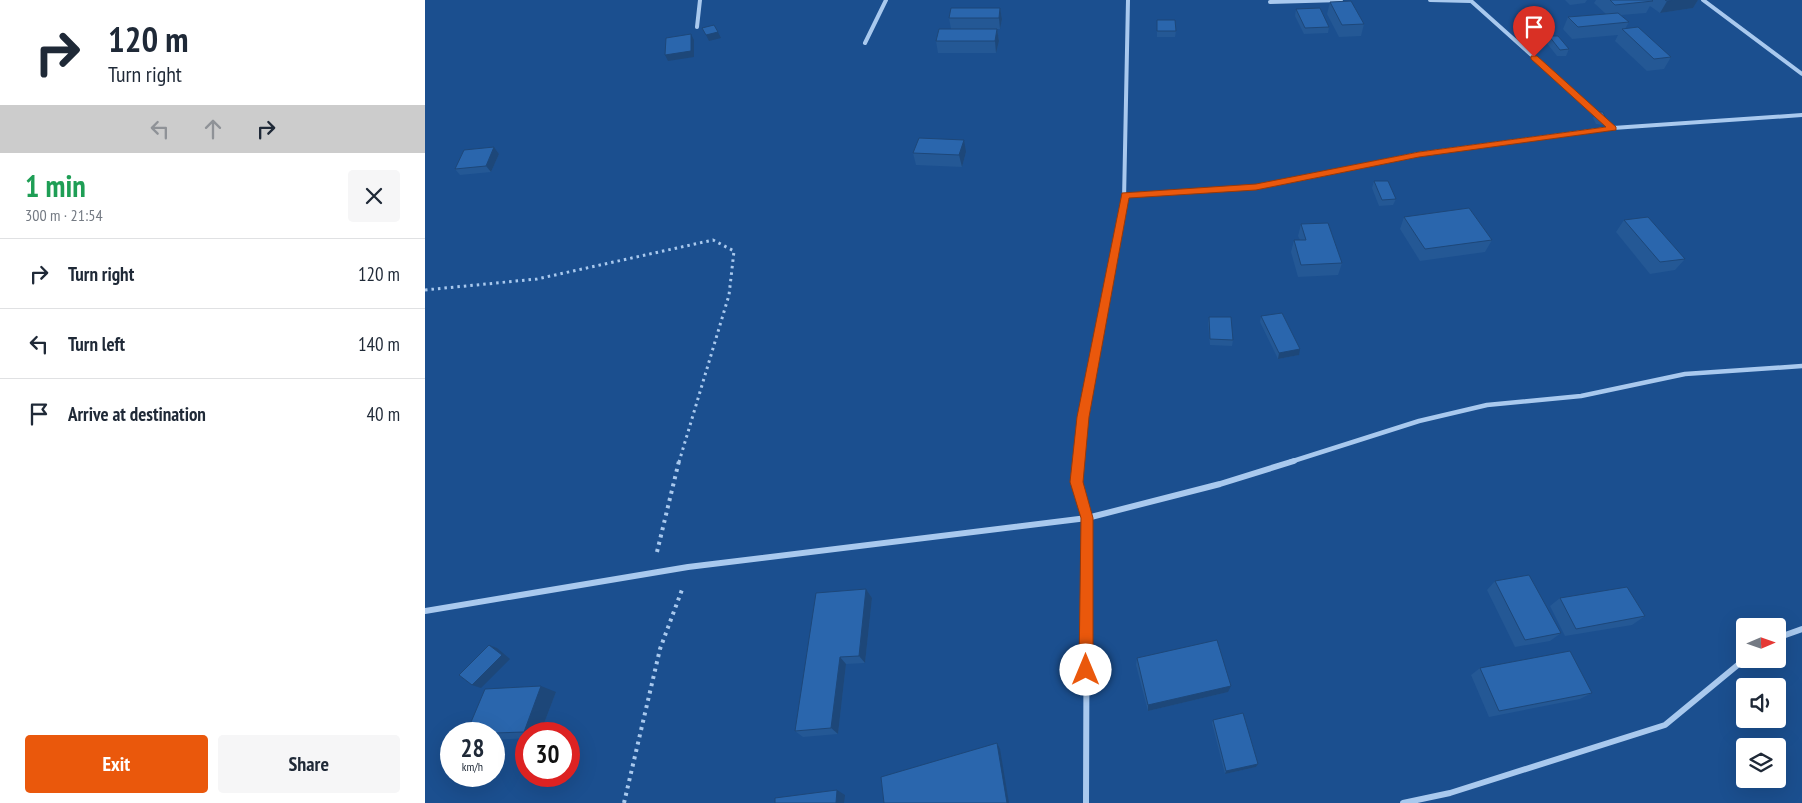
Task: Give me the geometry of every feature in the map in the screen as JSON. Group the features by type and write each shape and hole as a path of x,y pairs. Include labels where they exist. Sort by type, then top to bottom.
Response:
{"street":[{"path":"697,28 700,0"},
{"path":"865,43 886,0"},
{"path":"1086,803 1087,518 1076,482 1083,417 1125,195 1128,0"},
{"path":"1271,2 1341,0"},
{"path":"1430,0 1470,0 1613,128"},
{"path":"1703,0 1802,74"},
{"path":"1125,195 1256,187 1419,154 1613,128 1802,115"},
{"path":"425,611 688,567 1087,518 1220,484 1419,421 1487,406 1581,396 1685,374 1802,366"},
{"path":"1786,635 1802,629"},
{"path":"1403,803 1450,793 1665,725 1736,666"}],"path":[{"path":"425,290 537,279 653,255 713,240 734,251 729,295 667,504 653,573"},
{"path":"624,803 659,649 676,610 688,567"}],"building":[{"path":"1610,0 1652,0 1653,1 1615,5"},
{"path":"1351,1 1364,24 1342,25 1330,2"},
{"path":"951,8 1000,8 999,18 949,18"},
{"path":"1320,8 1329,27 1305,28 1296,9"},
{"path":"1618,13 1629,22 1578,27 1568,17"},
{"path":"1157,20 1175,20 1176,31 1157,31"},
{"path":"714,25 718,32 706,35 702,28"},
{"path":"1638,27 1671,57 1654,59 1622,29"},
{"path":"939,29 997,29 995,41 936,41"},
{"path":"691,34 691,51 665,55 666,38"},
{"path":"1549,36 1558,36 1569,49 1560,50"},
{"path":"1596,112 1603,112 1606,119 1600,118"},
{"path":"919,138 964,140 959,155 913,153"},
{"path":"494,147 486,166 455,169 464,150"},
{"path":"1374,181 1388,181 1396,199 1382,200"},
{"path":"1469,208 1492,240 1425,249 1404,217"},
{"path":"1648,217 1685,259 1660,262 1624,220"},
{"path":"1328,223 1342,263 1301,265 1294,240 1306,240 1301,224"},
{"path":"1282,313 1300,349 1279,353 1261,316"},
{"path":"1209,317 1231,317 1233,340 1210,339"},
{"path":"1529,575 1561,633 1525,640 1495,581"},
{"path":"1627,587 1645,616 1576,629 1560,598"},
{"path":"866,589 859,656 840,657 831,728 795,731 816,593"},
{"path":"1217,640 1231,686 1148,705 1137,658"},
{"path":"489,645 502,655 472,685 459,675"},
{"path":"1570,651 1592,693 1499,711 1480,668"},
{"path":"541,686 528,722 515,722 515,732 505,733 505,722 471,722 485,689"},
{"path":"1243,713 1258,764 1226,771 1213,720"},
{"path":"997,743 1007,803 884,803 881,777"},
{"path":"837,790 836,803 775,803 775,798"}],"route":[{"path":"1086,670 1087,518 1076,482 1083,417 1125,195 1256,187 1419,154 1613,128 1534,57"}]}
